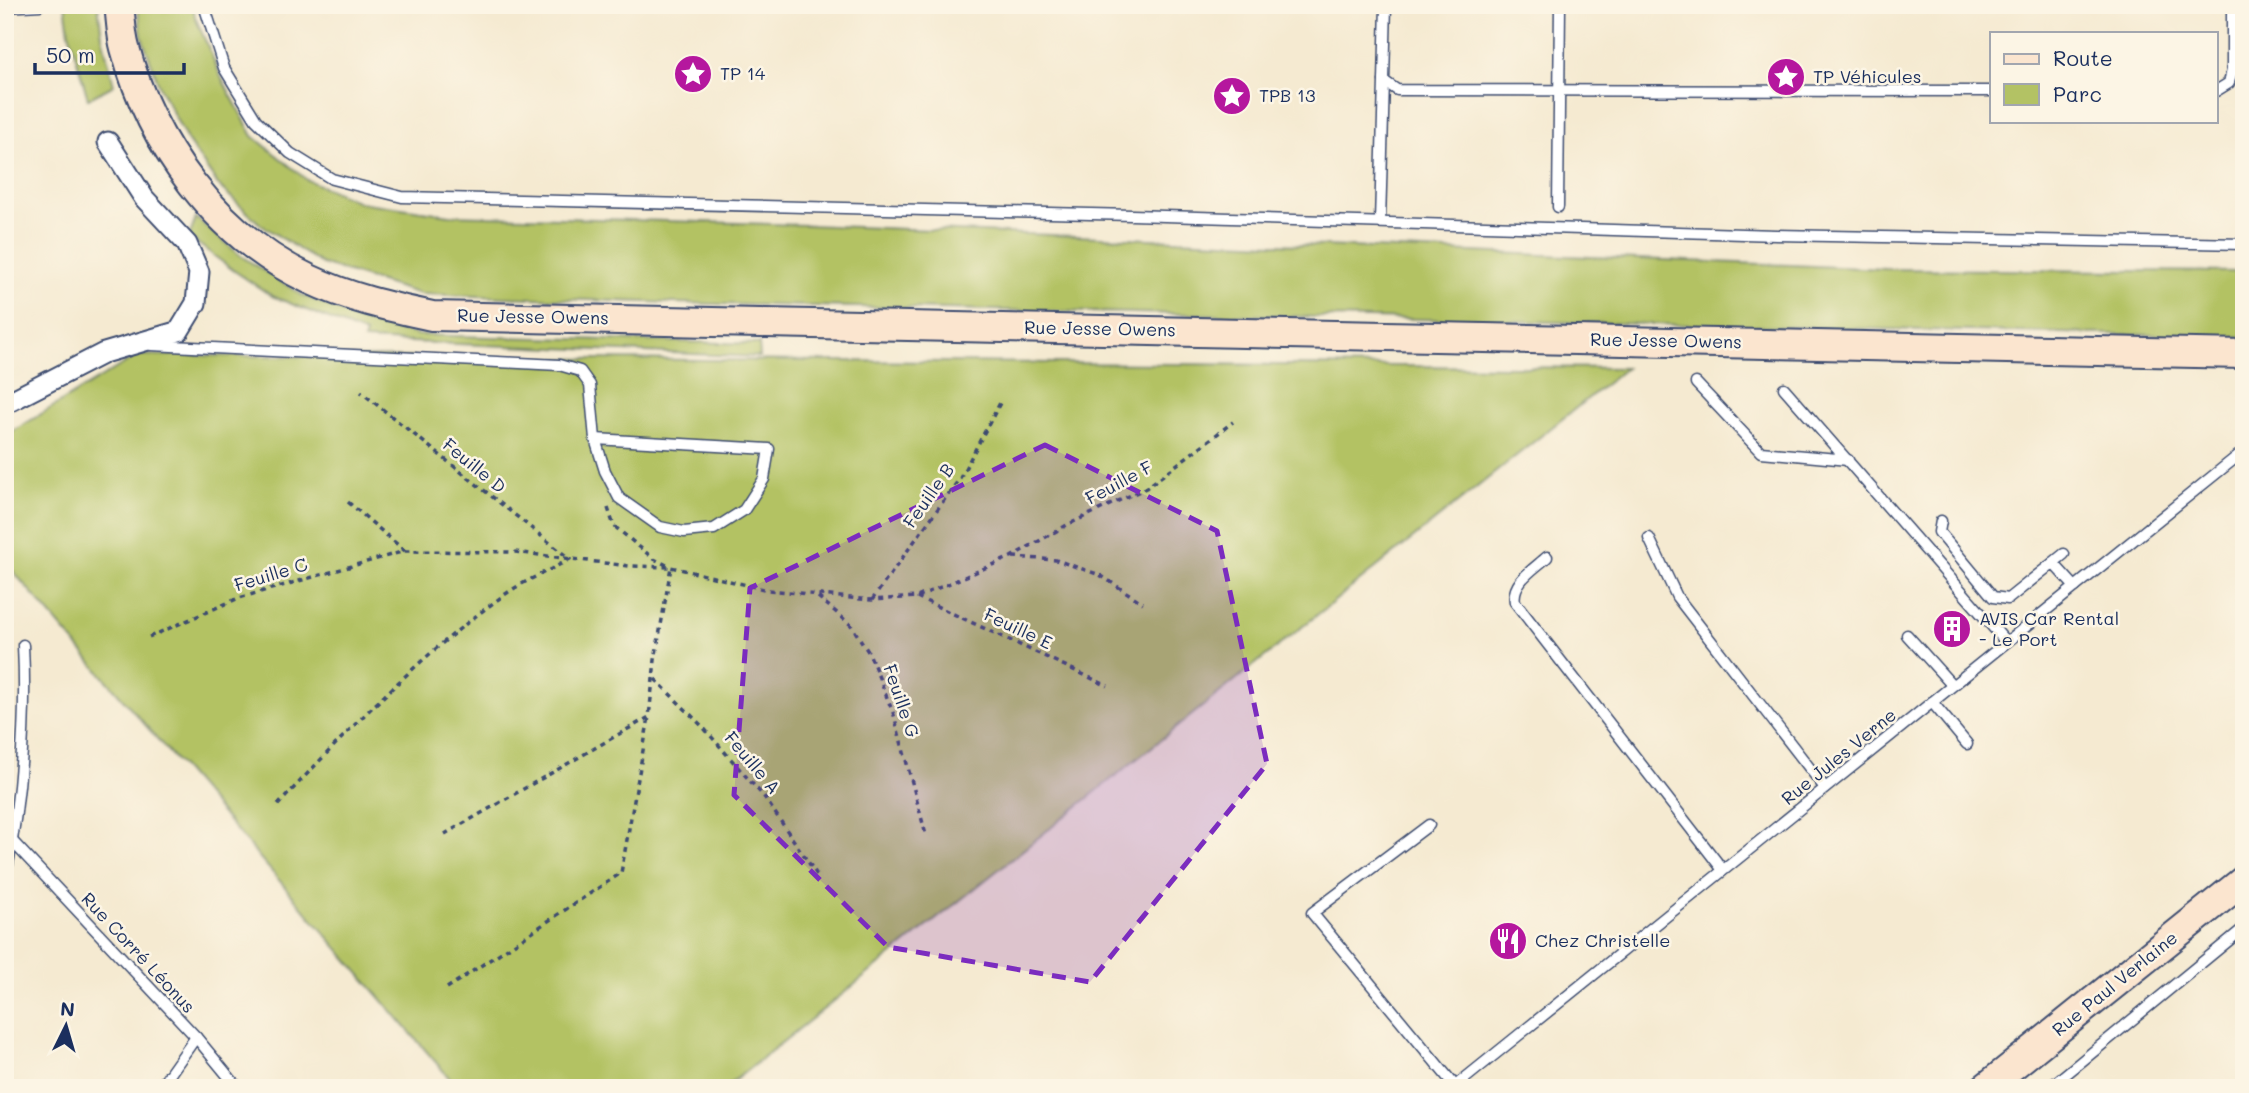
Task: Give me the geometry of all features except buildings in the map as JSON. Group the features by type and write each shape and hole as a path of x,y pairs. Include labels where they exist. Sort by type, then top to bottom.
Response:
{"main road":[{"name":"Rue Jesse Owens","path":"119,5 124,46 143,102 174,162 210,205 252,245 308,279 363,301 432,316 2244,354"},
{"name":"Rue Paul Verlaine","path":"1985,1088 2244,880"}],"street":[{"path":"5,404 104,353 179,331 196,303 199,272 187,244 144,198 108,142"}],"lane":[{"path":"5,8 40,5"},
{"path":"204,5 224,68 256,120 273,137 290,153 332,179 402,197 1776,235 2244,244"},
{"path":"1380,222 1386,5"},
{"path":"1558,207 1560,5"},
{"path":"2218,90 2229,83 2232,70 2232,5"},
{"path":"1384,82 1397,90 1990,91"},
{"path":"136,345 559,365 580,371 590,385 595,439 605,471 620,498 660,527 684,531 714,528 744,510 764,479 769,449 595,439"},
{"path":"1696,383 1761,452 1848,460"},
{"path":"1784,388 2006,642"},
{"name":"Rue Jules Verne","path":"1454,1087 2244,451"},
{"path":"1941,521 1939,531 1993,597 2008,599 2064,554"},
{"path":"1649,538 1677,597 1825,788"},
{"path":"1547,557 1519,582 1513,594 1515,602 1723,870"},
{"path":"2053,563 2075,587"},
{"path":"1907,635 1952,685"},
{"path":"5,881 22,757 26,696 23,645"},
{"path":"1932,702 1967,744"},
{"path":"1429,825 1312,913 1454,1087"},
{"name":"Rue Corré Léonus","path":"9,842 196,1037 238,1088"},
{"path":"2049,1088 2244,928"},
{"path":"160,1088 196,1037"}],"path":[{"name":"Feuille D","path":"361,392 570,559"},
{"name":"Feuille B","path":"872,600 960,478 1000,403"},
{"name":"Feuille F","path":"917,597 1011,557 1067,525 1146,488 1233,422"},
{"path":"348,502 405,551"},
{"path":"608,506 614,526 654,559 671,567 768,590 817,596 872,600 917,597"},
{"name":"Feuille C","path":"149,637 239,598 405,551 515,552 629,566 671,567"},
{"path":"1011,557 1056,561 1100,575 1143,603"},
{"path":"278,805 338,741 426,658 502,596 570,559"},
{"path":"447,988 621,873 649,718 655,660 671,567"},
{"name":"Feuille G","path":"817,596 851,625 869,653 894,715 926,835"},
{"name":"Feuille E","path":"917,597 1108,686"},
{"name":"Feuille A","path":"655,679 702,726 765,798 817,875"},
{"path":"445,834 649,718"}],"highlighted area":[{"path":"1045,445 1217,531 1267,764 1090,982 888,947 734,795 750,588"}],"green space":[{"path":"65,5 98,5 102,36 114,85 88,99 69,32"},
{"path":"137,5 193,5 195,17 222,79 253,136 307,180 359,202 450,215 808,225 1886,269 2244,272 2244,337 673,303 420,294 322,264 260,224 219,186 187,140 160,88 142,37"},
{"path":"196,218 241,256 302,295 362,320 418,335 759,344 760,357 364,340 366,334 272,296 233,270 189,237"},
{"path":"138,355 1626,368 725,1088 458,1088 5,562 5,436"}],"place":[{"name":"TP 14","path":"693,74"},
{"name":"TP Véhicules","path":"1786,77"},
{"name":"TPB 13","path":"1232,96"},
{"name":"AVIS Car Rental - Le Port","path":"1952,629"},
{"name":"Chez Christelle","path":"1508,941"}]}
